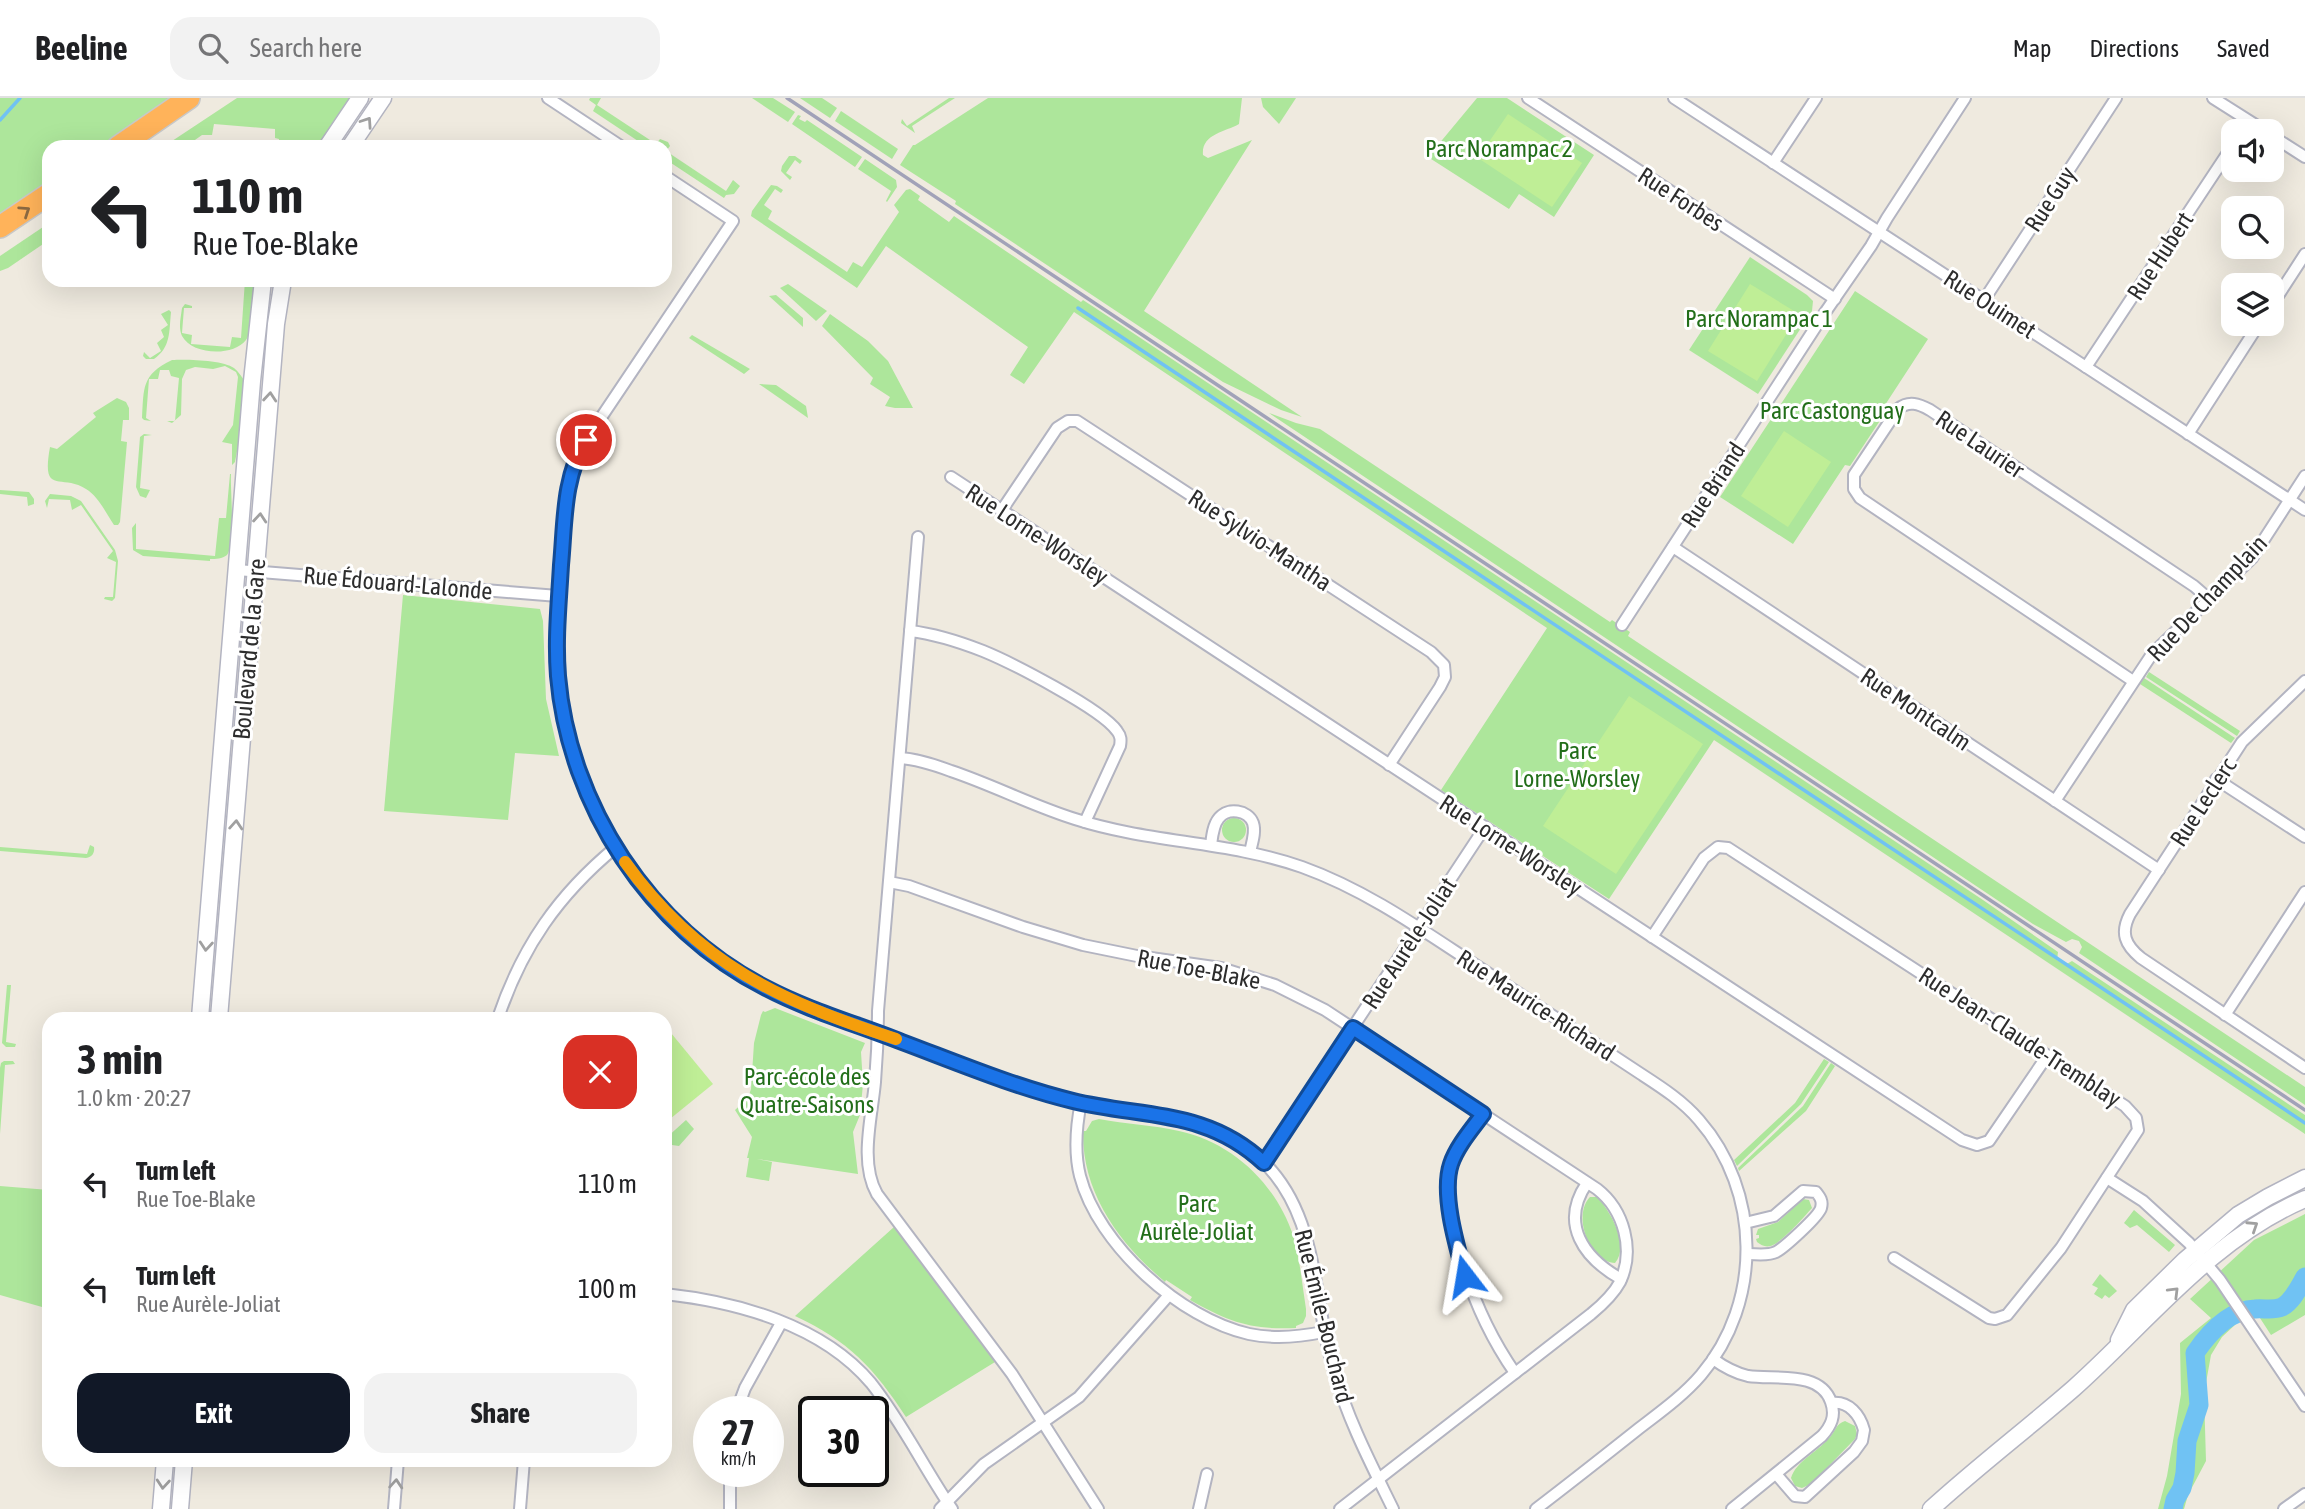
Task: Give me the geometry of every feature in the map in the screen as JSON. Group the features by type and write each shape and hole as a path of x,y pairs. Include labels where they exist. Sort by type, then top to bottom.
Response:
{"highway":[{"path":"128,140 189,98"},
{"path":"0,227 42,199"}],"main road":[{"path":"332,140 360,98"},
{"path":"355,140 383,98"},
{"name":"Boulevard de la Gare","path":"200,1012 262,287"},
{"name":"Boulevard de la Gare","path":"219,1012 276,324 282,287"},
{"path":"1931,1509 2073,1388 2117,1346 2138,1317 2201,1256 2238,1215 2268,1196 2305,1178"},
{"path":"2201,1256 2256,1223 2305,1199"},
{"path":"160,1509 164,1467"},
{"path":"180,1509 183,1467"}],"street":[{"path":"548,98 611,140"},
{"name":"Rue Forbes","path":"1528,98 1835,299"},
{"name":"Rue Ouimet","path":"1674,98 2305,510"},
{"path":"1773,163 1816,98"},
{"name":"Rue Briand","path":"1622,625 1965,98"},
{"name":"Rue Guy","path":"1984,300 2116,98"},
{"path":"2213,98 2246,119"},
{"path":"2284,144 2305,157"},
{"name":"Rue Hubert","path":"2086,367 2221,163"},
{"name":"Rue Émile-Bouchard","path":"672,181 733,221 576,458 567,494 558,596 558,667 567,731 585,788 616,847 657,903 685,931 726,964 764,988 1017,1084 1081,1102 1197,1122 1231,1138 1264,1163 1288,1193 1304,1228 1323,1332 1342,1396 1365,1452 1394,1509"},
{"path":"2284,286 2305,254"},
{"path":"2188,433 2251,336"},
{"name":"Rue Laurier","path":"2133,681 1860,498 1854,489 1854,475 1898,409 1914,403 1930,410 2194,586 2208,599"},
{"name":"Rue Sylvio-Mantha","path":"1002,510 1053,432 1064,422 1077,421 1431,652 1444,665 1443,682 1389,765"},
{"path":"2289,500 2305,476"},
{"name":"Rue Lorne-Worsley","path":"951,478 1968,1143 1981,1144 1992,1137 2047,1056"},
{"name":"Rue De Champlain","path":"2055,801 2157,649 2256,552 2289,500"},
{"path":"918,537 889,882 868,1156 869,1174 873,1187 1007,1368 1098,1509"},
{"name":"Rue Montcalm","path":"1673,547 2159,870"},
{"name":"Rue Édouard-Lalonde","path":"237,570 558,596"},
{"path":"910,631 940,636 990,654 1070,697 1106,720 1116,730 1120,746 1085,822"},
{"name":"Rue Leclerc","path":"2225,1015 2130,948 2124,932 2126,920 2246,737 2305,681"},
{"name":"Rue Maurice-Richard","path":"900,758 921,761 961,774 1085,822 1139,835 1250,852 1342,883 1419,928 1680,1101 1699,1120 1720,1149 1735,1181 1745,1223 1748,1254 1743,1290 1735,1318 1713,1359 1679,1397 1536,1509"},
{"path":"2216,779 2305,837"},
{"path":"1211,845 1219,817 1234,811 1248,816 1252,823 1254,832 1250,852"},
{"name":"Rue Aurèle-Joliat","path":"1264,1163 1485,827"},
{"path":"500,1012 517,969 546,920 576,883 616,847"},
{"name":"Rue Jean-Claude-Tremblay","path":"1652,937 1704,858 1718,847 1728,848 2125,1106 2138,1122 2135,1135 2061,1248 2011,1311 2002,1318 1989,1318 1894,1258"},
{"name":"Rue Toe-Blake","path":"889,882 909,886 1083,945 1221,968 1248,975 1300,996 1353,1028 1606,1196 1622,1222 1626,1252 1621,1279"},
{"path":"2305,892 2225,1015 2305,1068"},
{"path":"1081,1102 1076,1131 1077,1159 1087,1196 1130,1260 1169,1295 1206,1318 1249,1334 1283,1336 1323,1332"},
{"path":"1483,1114 1451,1164 1448,1194 1469,1288 1490,1334 1515,1373"},
{"path":"2107,1178 2143,1201 2180,1233 2201,1256 2305,1406"},
{"path":"1340,1509 1601,1306 1614,1291 1621,1279 1595,1261 1580,1241 1576,1208 1587,1183"},
{"path":"1745,1223 1774,1216 1802,1191 1816,1192 1821,1200 1822,1207 1816,1215 1778,1251 1748,1254"},
{"path":"672,1295 721,1304 781,1323 811,1335 833,1348 868,1380 887,1405 946,1507 984,1465 1060,1412 1086,1389 1169,1295"},
{"path":"742,1396 781,1323"},
{"path":"1713,1359 1746,1375 1811,1382 1824,1389 1832,1403 1833,1419 1826,1432 1732,1509"},
{"path":"1776,1474 1795,1496 1805,1497 1858,1446 1864,1430 1859,1416 1844,1404 1832,1403"},
{"path":"394,1509 397,1467"},
{"path":"520,1509 523,1467"},
{"path":"1199,1509 1207,1474"},
{"path":"730,1487 730,1509"},
{"path":"2284,1509 2305,1494"}],"green space":[{"path":"0,98 175,98 114,140 42,140 42,190 0,218"},
{"path":"237,98 353,98 325,140 279,140 275,138 275,129 214,124 212,135 202,135 195,140 174,140"},
{"path":"601,98 597,105 650,140 636,140 593,111 596,105 589,100"},
{"path":"752,98 773,98 795,112 788,122"},
{"path":"800,98 822,98 837,108 830,118"},
{"path":"949,98 955,98 912,126 915,133 901,123 902,119 907,126"},
{"path":"988,98 1242,98 1239,124 1210,138 1203,148 1203,155 1208,158 1252,140 1144,311 1302,417 1281,410 1223,382 900,165 913,145"},
{"path":"1261,98 1296,98 1279,124 1263,107"},
{"name":"Parc Norampac 2","path":"1477,98 1507,98 1594,155 1554,217 1519,194 1509,209 1428,157"},
{"path":"841,111 898,149 892,159 835,121"},
{"path":"1508,114 1582,163 1552,207 1478,158"},
{"path":"798,115 801,116 799,119 805,122 807,120 862,157 855,167 792,124"},
{"path":"672,155 726,191 733,180 740,186 734,194 724,198 672,164"},
{"path":"789,156 795,156 802,161 800,164 795,160 786,173 792,177 790,180 781,171"},
{"path":"865,159 896,180 897,187 887,202 891,191 858,169"},
{"name":"Parc Lorne-Worsley","path":"771,185 783,190 781,193 775,189 764,205 772,211 768,219 847,272 853,262 862,267 899,212 894,205 906,190 910,189 920,196 918,200 949,222 954,216 1983,900 2058,952 2057,960 2065,965 2072,961 2305,1115 2305,1134 1714,740 1609,899 1441,790 1547,628 1074,312 1024,384 1010,375 1028,347 886,246 857,288 751,216"},
{"path":"42,228 42,245 0,271 0,256"},
{"name":"Parc Norampac 1","path":"1750,257 1813,301 1812,311 1758,394 1689,350"},
{"path":"788,284 827,311 816,321 780,288"},
{"path":"1750,284 1799,314 1757,381 1708,351"},
{"path":"245,287 256,287 249,335 232,349 203,350 194,347 187,342 182,336 180,326 182,308 185,304 192,306 184,308 182,333 192,335 191,344 230,347 232,337 241,338"},
{"name":"Parc Castonguay","path":"1855,291 1928,339 1885,405 1887,410 1850,466 1845,465 1793,544 1720,497"},
{"path":"776,295 803,318 803,327 769,296"},
{"path":"169,310 169,332 164,349 154,359 146,359 144,352 150,358 161,351 157,343 164,337 161,330 168,325 161,314"},
{"path":"830,314 868,341 888,361 913,408 885,406 890,397 870,384 873,378 822,326"},
{"path":"692,335 750,369 744,374 689,338"},
{"path":"172,360 229,365 237,371 245,382 241,430 235,462 232,465 232,444 222,442 233,425 238,377 236,372 225,366 186,370 182,379 181,415 175,420 179,378 171,376 169,370 160,370 158,379 149,379 146,418 151,421 142,418 144,390 149,377"},
{"path":"759,384 776,385 806,406 808,418"},
{"path":"117,398 126,402 129,420 123,420 121,441 127,442 120,522 114,525 102,505 86,489 51,478 48,463 50,447 57,449 96,417 93,413"},
{"path":"1269,413 1320,429 1610,622 1612,620 1630,632 1628,636 2305,1087 2305,1105 2079,953 2082,947 2079,941 2072,939 2066,942 2033,924"},
{"path":"1784,431 1831,462 1788,527 1741,496"},
{"path":"144,434 152,435 144,436 140,488 150,490 146,498 140,496 136,487 140,437"},
{"path":"230,474 232,529 227,555 210,561 143,556 133,550 132,528 136,523 136,549 215,556 219,518 226,518"},
{"path":"0,490 29,492 34,504 28,506 27,497 0,494"},
{"path":"50,494 71,496 81,501 115,550 118,561 115,598 112,601 104,599 113,597 116,562 107,558 113,551 81,505 72,510 70,500 49,499 47,508 45,501"},
{"path":"403,595 540,609 543,621 546,699 559,756 515,753 508,820 384,811"},
{"path":"2149,672 2240,731 2237,736 2146,677"},
{"path":"2144,678 2235,738 2231,743 2140,684"},
{"path":"1629,696 1703,744 1616,874 1543,826"},
{"path":"1234,818 1243,821 1246,830 1243,839 1234,842 1225,839 1222,830 1225,821"},
{"path":"90,845 94,847 93,853 86,858 0,851 0,847 87,854"},
{"path":"7,985 11,985 6,1042 16,1044 15,1047 6,1047 2,1043"},
{"name":"Parc-école des Quatre-Saisons","path":"775,1008 865,1043 861,1052 863,1084 860,1115 853,1132 858,1174 757,1159 772,1162 769,1181 746,1177 752,1137 735,1110 748,1098 751,1089 754,1043 761,1015 763,1011"},
{"path":"672,1034 713,1084 672,1117"},
{"path":"1824,1059 1829,1062 1801,1104 1737,1166 1734,1160 1795,1103"},
{"path":"4,1061 13,1061 15,1064 5,1065 0,1134 0,1068"},
{"path":"1831,1063 1835,1066 1806,1111 1739,1171 1738,1168 1803,1106"},
{"name":"Parc Aurèle-Joliat","path":"1099,1119 1169,1129 1198,1137 1234,1155 1250,1168 1275,1199 1293,1235 1306,1309 1303,1323 1296,1328 1266,1328 1229,1319 1190,1300 1192,1297 1166,1280 1165,1282 1148,1267 1106,1215 1089,1175 1084,1154 1083,1131 1086,1131 1092,1121"},
{"path":"686,1120 694,1129 679,1146 672,1145 672,1133"},
{"path":"0,1186 42,1189 42,1307 0,1295"},
{"path":"1590,1197 1597,1197 1616,1228 1620,1247 1615,1263 1598,1255 1586,1236 1583,1215"},
{"path":"1803,1199 1809,1200 1812,1208 1788,1233 1771,1246 1757,1242 1758,1229 1778,1222"},
{"path":"2134,1210 2175,1245 2169,1252 2137,1225 2130,1228 2124,1223"},
{"path":"2305,1214 2305,1315 2271,1335 2258,1315 2250,1311 2222,1337 2211,1355 2204,1394 2206,1461 2188,1495 2184,1509 2158,1509 2167,1476 2181,1394 2180,1343 2211,1318 2190,1299 2254,1240"},
{"path":"894,1227 995,1362 906,1417 883,1384 859,1358 831,1335 795,1316"},
{"path":"2100,1274 2117,1291 2109,1298 2105,1295 2102,1299 2094,1294 2098,1288 2092,1285"},
{"path":"1845,1421 1855,1426 1855,1439 1811,1484 1802,1488 1795,1486 1791,1478 1798,1466"}],"waterway":[{"path":"0,120 20,98"},
{"path":"1078,308 2305,1123"},
{"path":"2173,1509 2182,1488 2187,1441 2199,1405 2195,1353 2206,1338 2228,1318 2245,1310 2282,1307 2305,1277"}],"railway":[{"path":"787,98 2305,1110"}],"slow traffic":[{"path":"625,862 676,922 696,941 735,970 764,988 799,1004 896,1039"}],"route":[{"path":"586,440 576,458 568,486 557,609 558,667 563,711 585,788 601,822 634,874 657,903 685,931 764,988 822,1013 1050,1095 1106,1108 1197,1122 1231,1138 1264,1163 1353,1028 1483,1114 1454,1158 1448,1179 1451,1212 1465,1276"}]}
